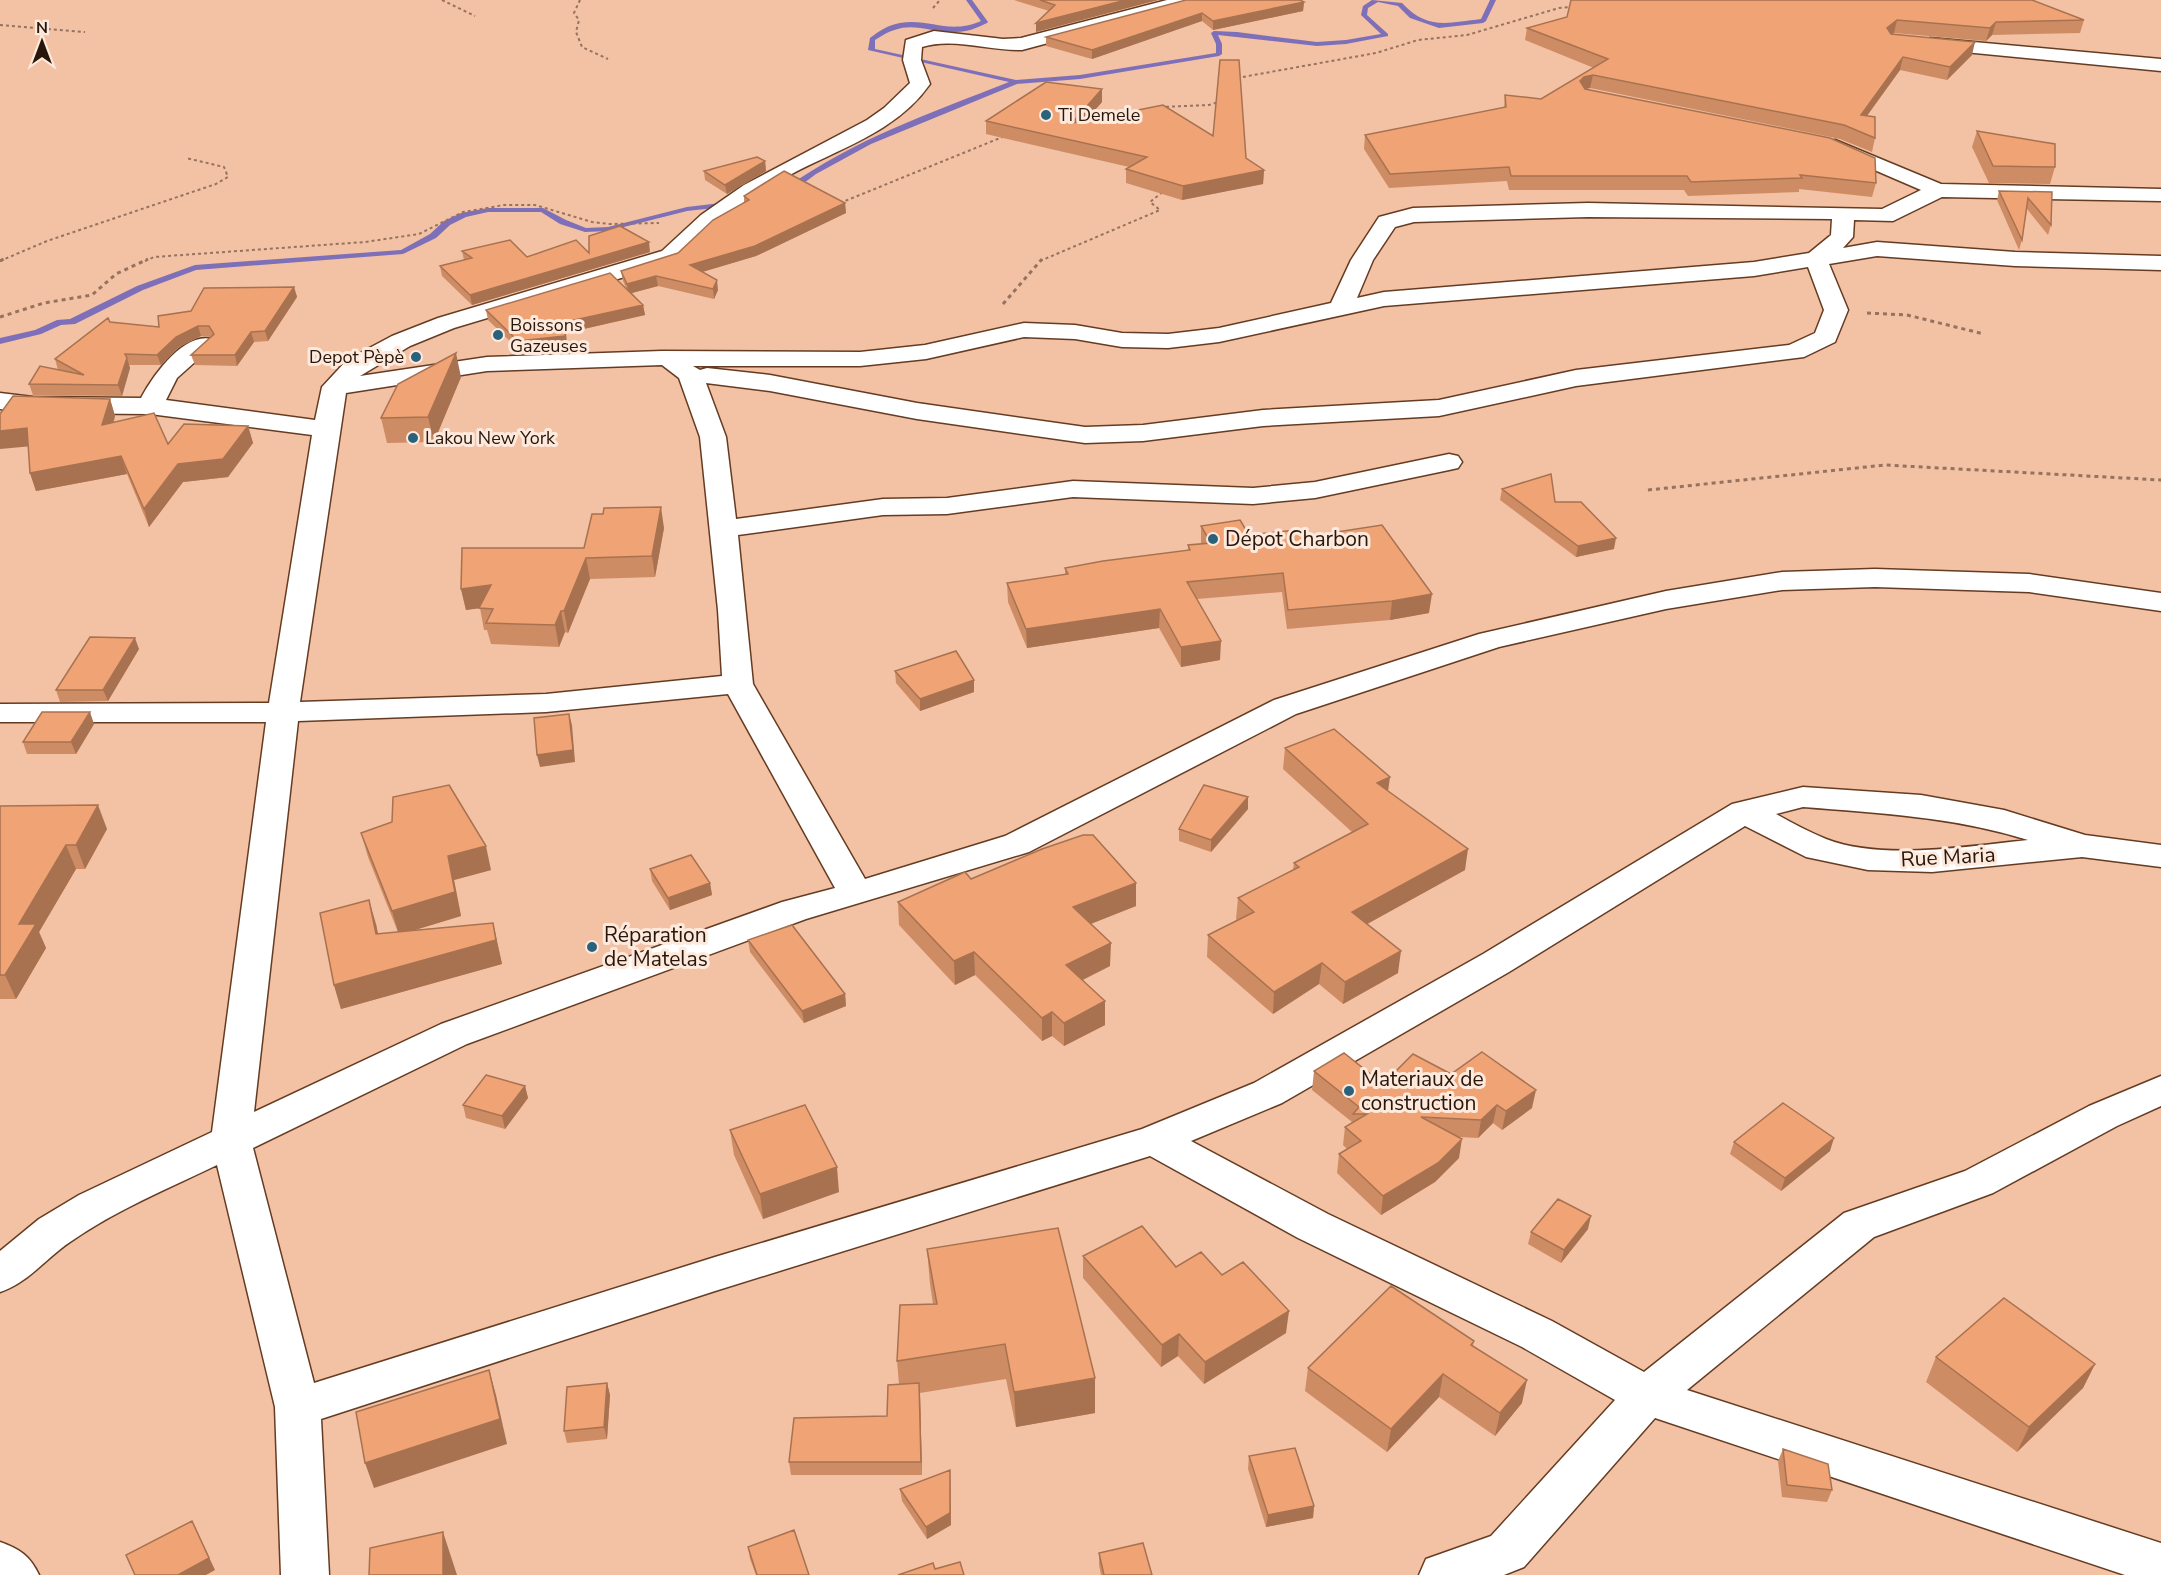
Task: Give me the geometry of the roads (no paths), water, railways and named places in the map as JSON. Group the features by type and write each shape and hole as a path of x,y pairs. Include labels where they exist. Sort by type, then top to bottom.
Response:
{"street":[{"path":"304,1575 298,1407 231,1141 283,712 326,429 335,387 356,365 401,341 446,322 670,256 694,229 782,171 883,118 910,96 920,84 912,60 913,44 934,37 1004,45 1022,44 1187,0"},
{"path":"1906,42 2161,65"},
{"path":"1810,140 1833,145 1938,190 2161,195"},
{"path":"1341,307 1362,260 1387,222 1413,215 1588,210 1844,213 1885,216 1938,190"},
{"path":"1816,259 1842,237 1844,213"},
{"path":"1885,216 1888,235 1898,250"},
{"path":"335,387 487,364 662,358 860,359 926,352 970,340 1024,330 1075,332 1122,340 1168,341 1219,335 1384,299 1754,269 1877,249 2015,260 2161,263"},
{"path":"662,358 690,374 771,383 917,411 1084,435 1143,433 1263,418 1439,408 1512,390 1576,378 1795,352 1826,337 1836,310 1816,259"},
{"path":"150,406 167,374 203,344"},
{"path":"690,374 713,437 738,684 856,894"},
{"path":"0,401 33,405 150,406 326,429"},
{"path":"724,529 883,507 947,506 1073,489 1253,496 1315,490 1449,462"},
{"path":"0,1275 54,1231 94,1206 454,1034 795,910 856,894 1017,844 1285,707 1490,640 1666,600 1782,581 1875,578 2029,583 2161,602"},
{"path":"0,713 283,712 546,703 738,684"},
{"path":"298,1407 715,1274 1154,1140 1268,1093 1496,963 1744,812 1803,797 1921,806 2004,822 2082,846"},
{"name":"Rue Maria","path":"1744,812 1818,849 1869,859 1932,861 2082,846 2161,856"},
{"path":"1443,1575 1507,1552 1647,1396 1859,1225 1979,1182 2103,1116 2161,1090"},
{"path":"1154,1140 1313,1226 1537,1334 1647,1396 2161,1565"},
{"path":"0,1564 15,1575"}],"waterway":[{"path":"969,0 985,22 956,30 901,25 887,29 872,39 871,50 1016,82"},
{"path":"1016,82 1080,77 1219,54 1219,44 1214,33 1317,44 1386,35 1364,15 1365,7 1377,0 1400,4 1412,17 1439,26 1483,21 1493,0"},
{"path":"789,190 813,172 868,142 1016,82"},
{"path":"0,341 38,332 60,322 72,322 140,288 195,268 403,252 433,236 447,223 464,215 488,210 543,210 563,222 585,230 608,229 687,209 729,204"}],"place":[{"name":"Ti Demele","path":"1046,115"},
{"name":"Boissons Gazeuses","path":"498,335"},
{"name":"Depot Pèpè","path":"416,357"},
{"name":"Lakou New York","path":"413,438"},
{"name":"Dépot Charbon","path":"1213,539"},
{"name":"Réparation de Matelas","path":"592,947"},
{"name":"Materiaux de construction","path":"1349,1091"}]}
